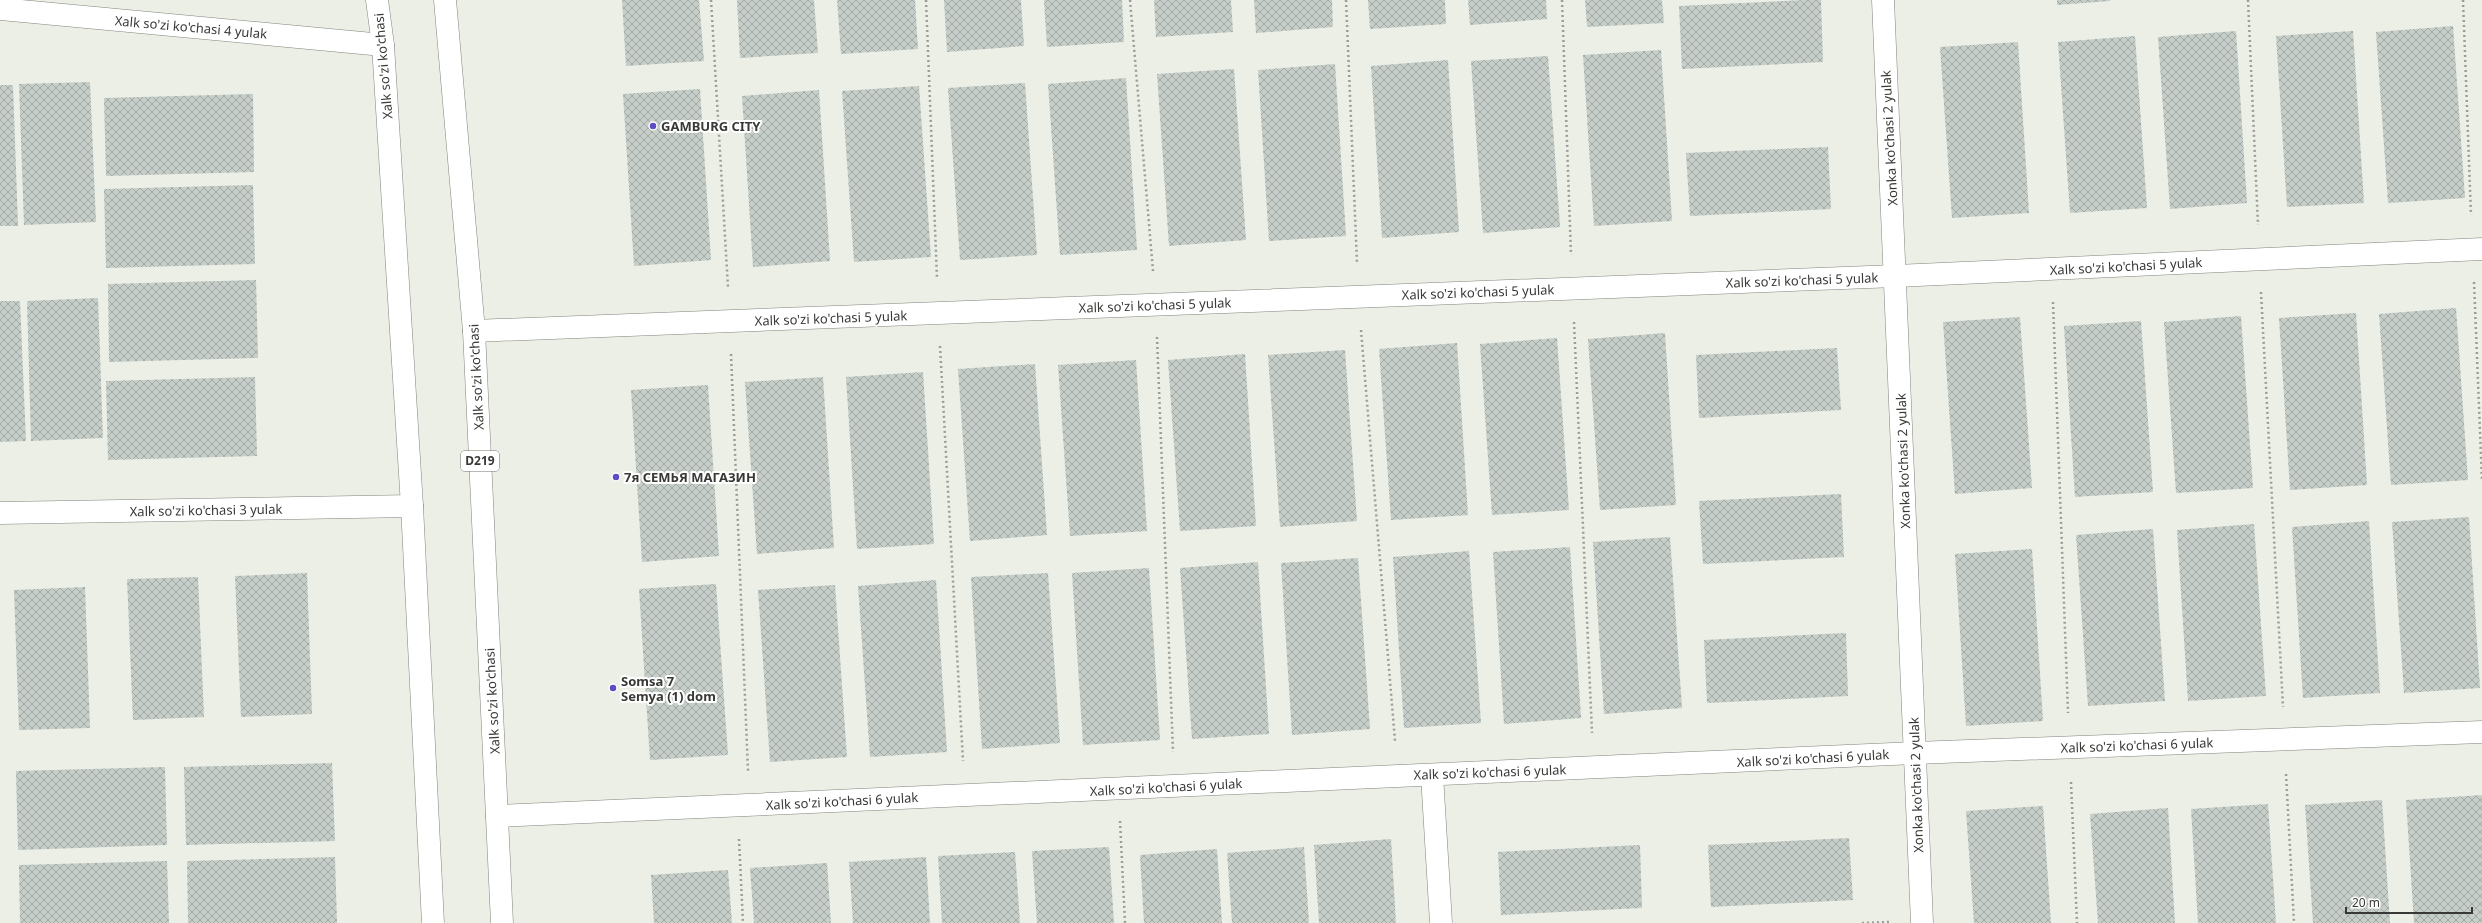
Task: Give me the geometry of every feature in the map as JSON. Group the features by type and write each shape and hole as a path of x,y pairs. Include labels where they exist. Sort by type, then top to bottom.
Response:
{"street":[{"name":"Xalk so'zi ko'chasi","path":"377,0 383,45 412,506 433,923"},
{"name":"Xalk so'zi ko'chasi","path":"445,0 474,331 502,923"},
{"name":"Xonka ko'chasi 2 yulak","path":"1883,0 1896,276 1922,923"},
{"name":"Xalk so'zi ko'chasi 4 yulak","path":"0,9 383,45"},
{"name":"Xalk so'zi ko'chasi 5 yulak","path":"474,331 1896,276 2482,248"},
{"name":"Xalk so'zi ko'chasi 3 yulak","path":"0,513 412,506"},
{"name":"Xalk so'zi ko'chasi 6 yulak","path":"497,816 1915,753 2482,732"},
{"path":"1432,775 1441,923"}],"path":[{"path":"711,0 730,321 744,806 743,923"},
{"path":"926,0 939,314 964,795"},
{"path":"1130,0 1155,305 1175,786"},
{"path":"1346,0 1358,297 1397,776"},
{"path":"1562,0 1572,289 1593,768"},
{"path":"2248,0 2259,259 2294,923"},
{"path":"2052,269 2077,923"},
{"path":"1119,789 1125,923"}],"building":[{"path":"622,0 699,0 704,61 626,66"},
{"path":"737,0 814,0 818,53 740,58"},
{"path":"837,0 915,0 918,49 841,54"},
{"path":"944,0 1021,0 1024,46 947,52"},
{"path":"1044,0 1122,0 1124,42 1047,47"},
{"path":"1154,0 1231,0 1233,32 1156,37"},
{"path":"1254,0 1332,0 1333,27 1256,33"},
{"path":"1368,0 1445,0 1446,24 1370,29"},
{"path":"1468,0 1546,0 1547,19 1470,25"},
{"path":"1585,0 1662,0 1664,23 1587,27"},
{"path":"1821,0 1823,62 1682,69 1679,6"},
{"path":"2057,0 2110,0 2110,1 2057,5"},
{"path":"2453,26 2465,198 2388,203 2376,32"},
{"path":"2236,31 2247,203 2170,209 2158,37"},
{"path":"2353,31 2364,203 2287,207 2276,36"},
{"path":"2135,36 2147,208 2070,213 2058,42"},
{"path":"2018,42 2029,213 1952,218 1940,47"},
{"path":"1661,50 1672,221 1594,226 1583,55"},
{"path":"1548,56 1560,227 1483,233 1471,61"},
{"path":"1448,60 1459,232 1382,238 1371,66"},
{"path":"1335,64 1346,236 1269,241 1258,70"},
{"path":"1234,69 1246,240 1169,246 1157,74"},
{"path":"1126,78 1137,250 1060,255 1048,84"},
{"path":"90,82 96,222 24,225 19,84"},
{"path":"1025,83 1037,255 960,260 948,88"},
{"path":"0,85 13,85 18,226 0,226"},
{"path":"919,86 931,257 854,262 842,91"},
{"path":"700,89 711,260 634,266 623,94"},
{"path":"819,90 830,261 753,267 742,96"},
{"path":"253,94 254,172 106,176 104,98"},
{"path":"1828,147 1831,209 1690,216 1686,153"},
{"path":"253,185 255,264 106,268 104,189"},
{"path":"256,280 258,358 109,362 108,284"},
{"path":"98,298 103,438 31,441 27,301"},
{"path":"0,301 20,301 26,441 0,442"},
{"path":"2456,308 2468,480 2391,485 2379,314"},
{"path":"2356,313 2367,485 2290,490 2279,318"},
{"path":"2241,316 2253,488 2176,493 2164,322"},
{"path":"2020,317 2032,488 1955,494 1943,322"},
{"path":"2141,321 2153,492 2075,497 2064,326"},
{"path":"1665,333 1676,505 1600,510 1588,339"},
{"path":"1557,338 1569,510 1492,515 1480,344"},
{"path":"1457,343 1468,515 1391,520 1379,349"},
{"path":"1837,348 1841,410 1699,418 1696,355"},
{"path":"1345,350 1357,521 1280,527 1268,355"},
{"path":"1245,354 1256,526 1180,531 1168,360"},
{"path":"1136,360 1147,531 1070,536 1058,365"},
{"path":"1035,364 1047,535 970,541 958,369"},
{"path":"923,372 934,544 857,549 846,377"},
{"path":"255,377 257,456 108,460 106,381"},
{"path":"823,377 834,548 757,554 745,382"},
{"path":"708,385 719,556 642,562 631,390"},
{"path":"1841,494 1844,557 1703,564 1699,501"},
{"path":"2469,517 2480,688 2404,693 2392,522"},
{"path":"2369,521 2380,693 2303,698 2292,527"},
{"path":"2254,524 2266,696 2188,701 2177,530"},
{"path":"2153,529 2165,701 2088,706 2076,535"},
{"path":"1670,537 1682,708 1604,714 1593,542"},
{"path":"1570,547 1581,718 1504,724 1493,552"},
{"path":"2032,549 2043,721 1966,726 1955,554"},
{"path":"1469,551 1481,723 1404,728 1393,557"},
{"path":"1358,558 1370,729 1292,735 1281,563"},
{"path":"1258,562 1269,734 1192,739 1180,568"},
{"path":"1149,568 1160,740 1083,745 1072,573"},
{"path":"307,573 312,714 241,717 235,576"},
{"path":"1048,573 1060,743 982,749 971,577"},
{"path":"198,577 204,717 133,720 127,579"},
{"path":"936,580 947,752 870,757 858,586"},
{"path":"716,584 728,755 650,760 639,589"},
{"path":"835,585 847,757 770,762 758,590"},
{"path":"85,587 90,728 19,730 14,590"},
{"path":"1846,633 1848,696 1707,703 1704,640"},
{"path":"332,763 335,841 186,845 184,767"},
{"path":"165,767 167,845 18,850 16,771"},
{"path":"2482,795 2482,923 2414,923 2406,800"},
{"path":"2382,800 2390,923 2313,923 2305,805"},
{"path":"2268,804 2276,923 2198,923 2191,809"},
{"path":"2043,806 2051,923 1974,923 1966,811"},
{"path":"2168,808 2175,923 2098,923 2090,814"},
{"path":"1849,838 1853,900 1711,907 1708,845"},
{"path":"1391,839 1396,923 1319,923 1314,845"},
{"path":"1640,845 1642,908 1501,915 1498,852"},
{"path":"1109,847 1114,923 1037,923 1032,851"},
{"path":"1304,847 1309,923 1232,923 1227,853"},
{"path":"1217,849 1222,923 1144,923 1140,855"},
{"path":"1015,852 1020,923 942,923 938,856"},
{"path":"335,857 337,923 188,923 187,861"},
{"path":"926,857 930,923 853,923 849,862"},
{"path":"167,861 169,923 20,923 19,865"},
{"path":"827,863 831,923 754,923 750,868"},
{"path":"728,870 732,923 654,923 651,875"}],"place":[{"name":"GAMBURG CITY","path":"653,126"},
{"name":"7я СЕМЬЯ МАГАЗИН","path":"616,477"},
{"name":"Somsa 7 Semya (1) dom","path":"613,688"}]}
